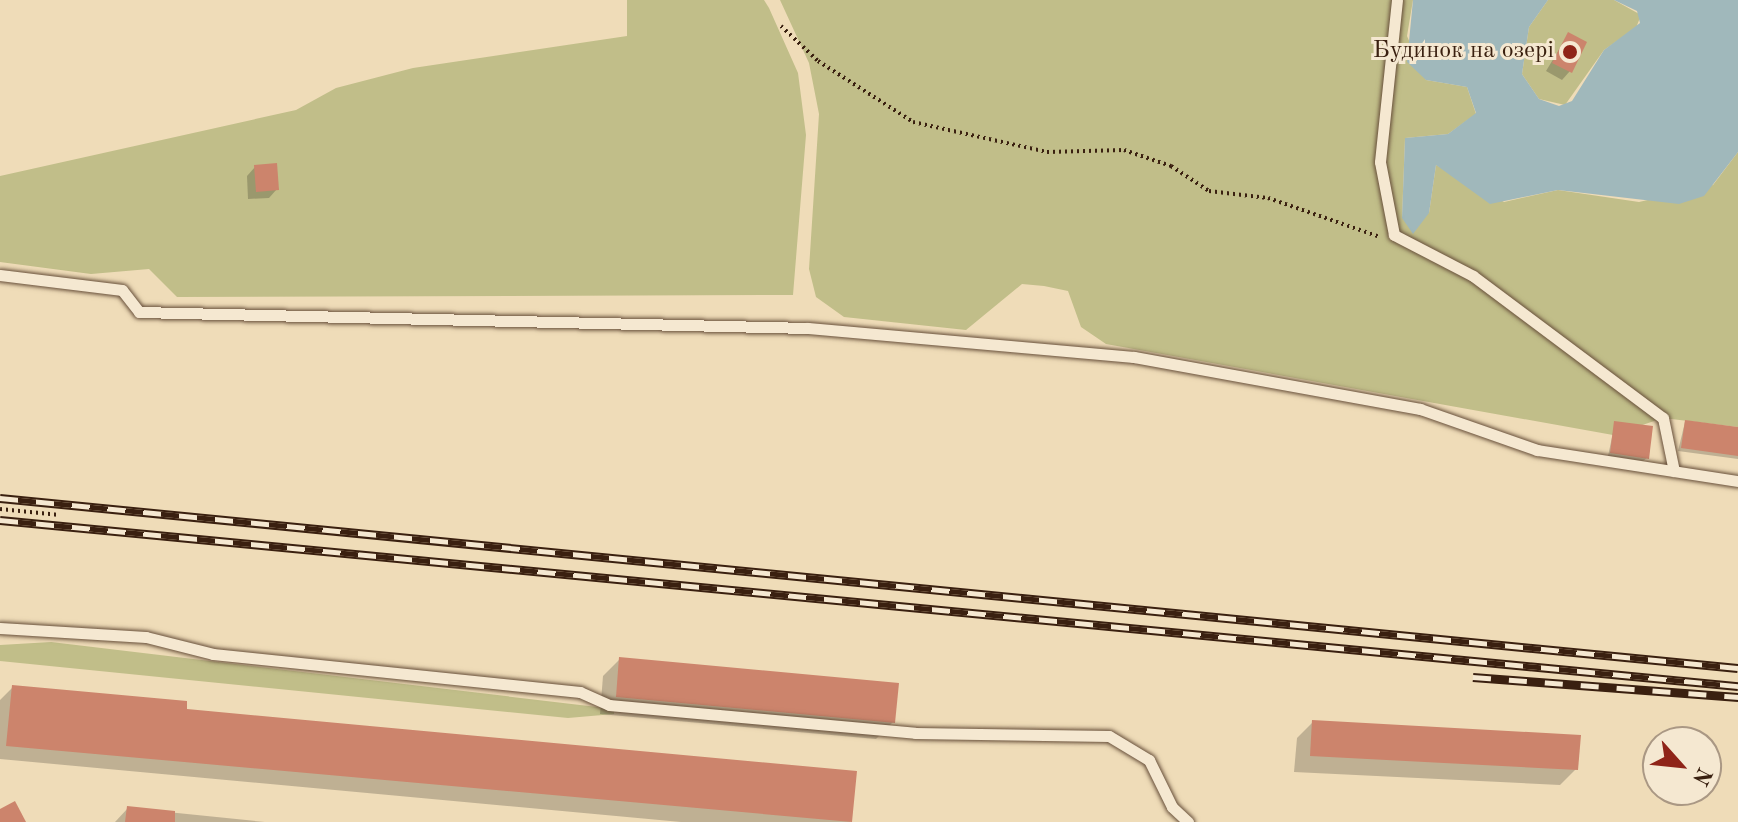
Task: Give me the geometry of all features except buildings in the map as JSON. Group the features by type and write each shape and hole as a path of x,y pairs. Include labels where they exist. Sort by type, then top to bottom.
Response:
{"lane":[{"path":"1397,0 1380,162 1394,235 1473,276 1663,418 1674,471"},
{"path":"0,275 122,290 139,312 808,328 1134,357 1420,409 1537,450 1738,481"},
{"path":"0,628 146,637 213,654 580,692 609,705 915,733 1109,736 1149,760 1172,807 1188,822"}],"path":[{"path":"781,26 878,104 937,131 1047,152 1124,150 1171,166 1209,191 1268,198 1369,238 1394,235"},
{"path":"0,509 60,515"}],"shaded area":[{"path":"627,0 764,0 769,8 798,73 806,135 793,295 177,297 149,269 91,274 0,262 0,176 296,110 336,88 413,68 627,36"},
{"path":"780,0 1413,0 1407,36 1426,80 1467,87 1476,114 1448,134 1405,138 1402,218 1429,213 1436,165 1504,202 1558,190 1639,202 1713,185 1738,152 1738,427 1663,418 1613,435 1106,344 1081,327 1068,291 1044,286 1022,284 966,330 844,317 816,297 809,269 819,114 809,63"},
{"path":"1548,0 1614,0 1641,15 1636,28 1604,50 1565,105 1539,99 1522,74 1529,27"},
{"path":"51,642 614,709 614,714 568,718 0,661 0,645"}],"water":[{"path":"1413,0 1548,0 1529,27 1522,74 1539,99 1559,106 1572,101 1604,50 1640,23 1637,11 1614,0 1738,0 1738,152 1704,196 1679,204 1558,190 1490,204 1436,165 1429,213 1413,234 1402,218 1405,138 1448,134 1476,113 1467,87 1426,80 1407,62"}],"railway":[{"path":"0,498 1738,668"},
{"path":"0,520 1738,686"},
{"path":"1473,677 1738,697"}],"place":[{"name":"Будинок на озері","path":"1570,52"}]}
